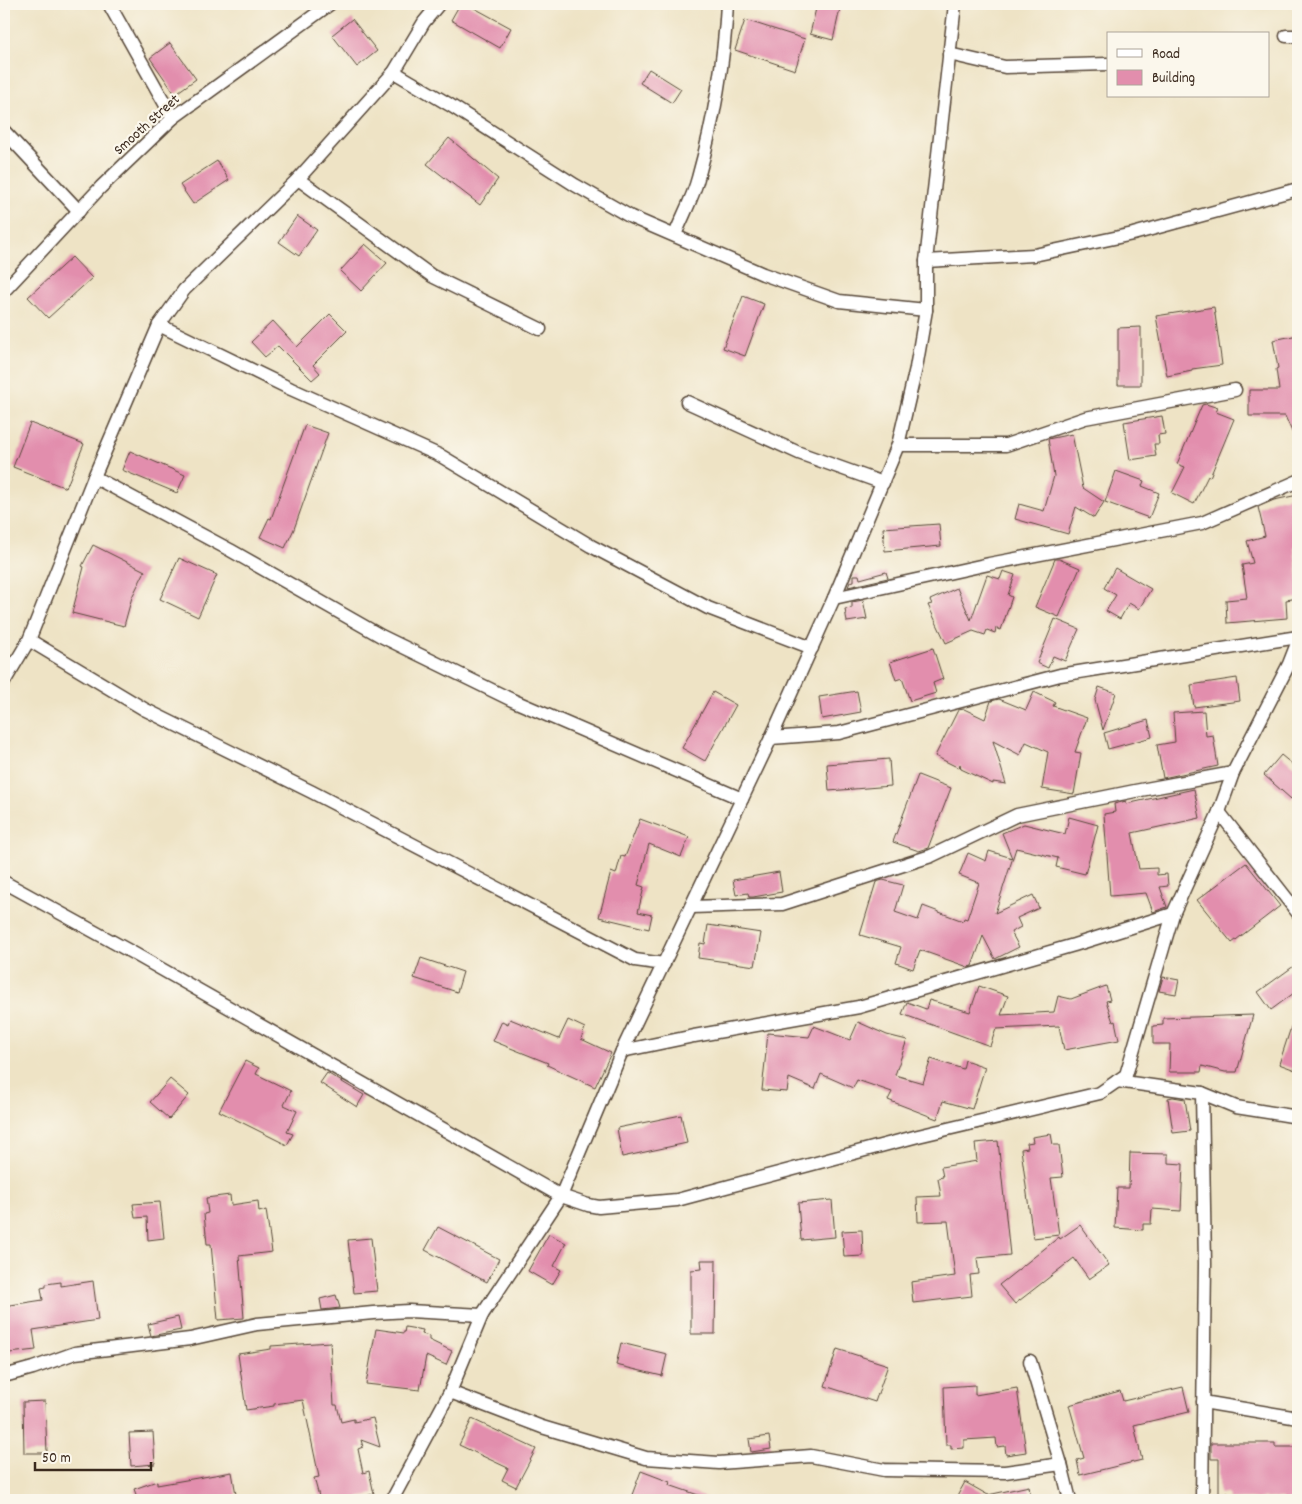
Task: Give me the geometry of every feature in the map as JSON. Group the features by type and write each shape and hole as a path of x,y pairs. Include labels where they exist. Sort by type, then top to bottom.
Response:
{"street":[{"path":"109,4 174,118"},
{"name":"Smooth Street","path":"4,291 101,188 174,118 330,4"},
{"path":"4,682 29,640 94,477 159,325 184,290 298,180 394,72 424,22 438,4"},
{"path":"675,236 698,180 712,120 725,46 727,4"},
{"path":"392,1500 450,1392 482,1315 561,1196 622,1051 812,648 898,444 916,368 926,310 926,261 955,4"},
{"path":"949,54 1004,67 1107,64"},
{"path":"394,72 450,105 575,185 631,217 762,274 839,301 926,310"},
{"path":"4,132 79,211"},
{"path":"298,180 432,276 540,329"},
{"path":"926,261 1034,255 1133,234 1298,190"},
{"path":"159,325 291,389 441,456 591,546 708,608 812,648"},
{"path":"898,444 1006,446 1085,418 1235,390"},
{"path":"686,402 799,453 882,483"},
{"path":"94,477 230,550 381,636 512,700 742,799"},
{"path":"834,598 989,564 1202,523 1298,481"},
{"path":"771,738 839,733 1060,675 1298,637"},
{"path":"29,640 144,709 312,792 635,960 664,964"},
{"path":"4,882 561,1196 599,1207 677,1200 918,1136 1100,1093 1126,1075 1173,914 1219,812 1233,773 1289,664 1298,641"},
{"path":"691,907 782,904 932,856 1017,815 1233,773"},
{"path":"1219,812 1298,913"},
{"path":"622,1051 694,1036 859,1007 1074,945 1173,914"},
{"path":"1117,1081 1202,1093 1236,1106 1298,1117"},
{"path":"1202,1093 1204,1264 1202,1500"},
{"path":"4,1376 74,1353 190,1339 257,1324 408,1311 482,1315"},
{"path":"1030,1361 1070,1500"},
{"path":"450,1392 542,1427 646,1458 719,1463 811,1456 884,1470 1005,1472 1061,1464"},
{"path":"1203,1402 1298,1418"}],"building":[{"path":"460,4 467,4 511,28 500,48 451,20"},
{"path":"817,4 841,4 833,40 810,34"},
{"path":"352,19 377,51 357,67 332,35"},
{"path":"745,20 805,39 795,70 735,50"},
{"path":"170,43 196,79 175,94 150,58"},
{"path":"649,69 681,89 672,103 640,83"},
{"path":"449,138 498,179 480,205 427,164"},
{"path":"217,161 229,180 193,204 180,185"},
{"path":"297,216 317,230 299,256 279,242"},
{"path":"365,244 387,263 361,291 340,271"},
{"path":"72,257 92,278 48,318 28,297"},
{"path":"743,296 764,304 745,356 723,348"},
{"path":"1214,307 1222,365 1192,369 1192,371 1167,376 1156,316"},
{"path":"330,314 347,331 313,365 320,373 312,380 278,346 265,357 251,342 273,321 297,347"},
{"path":"1141,327 1141,385 1118,385 1118,328"},
{"path":"1298,335 1298,445 1285,416 1249,416 1249,390 1279,390 1276,369 1278,368 1273,340"},
{"path":"1206,404 1218,408 1216,412 1234,419 1210,477 1208,476 1194,504 1172,493 1185,467 1177,464 1202,405"},
{"path":"1162,416 1165,434 1158,435 1159,444 1154,444 1156,456 1130,460 1124,422"},
{"path":"30,423 84,444 66,488 13,467"},
{"path":"305,425 328,433 294,529 285,548 260,537 269,518 271,519"},
{"path":"1072,434 1083,488 1104,502 1094,518 1076,507 1068,534 1015,519 1019,504 1044,511 1054,476 1048,439"},
{"path":"130,451 185,475 177,493 122,470"},
{"path":"1116,471 1144,481 1142,486 1159,493 1149,518 1105,502"},
{"path":"1298,495 1298,546 1294,547 1298,578 1298,598 1286,600 1287,618 1227,623 1226,600 1247,598 1242,565 1253,563 1247,541 1265,536 1258,507 1274,500"},
{"path":"939,524 941,546 885,551 883,528"},
{"path":"93,545 145,571 132,597 124,626 72,613 84,567 82,566"},
{"path":"179,558 217,575 198,617 160,599"},
{"path":"1055,559 1080,568 1059,617 1035,607"},
{"path":"1115,568 1151,589 1139,609 1129,603 1120,619 1106,611 1116,595 1104,588"},
{"path":"1003,571 1015,575 1008,595 1012,597 1001,630 996,628 995,633 987,630 985,635 973,631 946,643 928,605 932,604 930,600 957,588 971,620 987,575 1000,579"},
{"path":"886,572 888,578 848,587 850,582 854,581 854,575 859,575 860,579"},
{"path":"863,600 867,619 847,622 845,609 852,608 852,602"},
{"path":"1055,619 1079,629 1065,661 1053,656 1048,668 1037,663"},
{"path":"933,648 943,679 933,683 936,693 910,701 902,678 896,680 890,662"},
{"path":"1237,678 1240,701 1194,707 1191,685"},
{"path":"1099,687 1116,693 1103,730 1095,700"},
{"path":"857,691 861,712 822,719 819,697"},
{"path":"713,692 736,705 705,761 682,748"},
{"path":"1034,692 1055,702 1053,706 1087,718 1075,752 1081,753 1074,794 1042,789 1048,752 1026,742 1020,755 993,741 1006,784 993,782 993,784 961,769 960,764 959,768 935,756 958,710 964,709 985,719 991,701 999,699 1026,710"},
{"path":"1204,711 1206,736 1213,735 1218,766 1163,778 1157,745 1175,742 1173,713"},
{"path":"1148,720 1152,737 1108,749 1104,733"},
{"path":"1281,755 1298,769 1298,791 1291,799 1264,775"},
{"path":"889,759 891,786 829,791 827,764"},
{"path":"918,775 951,788 928,848 919,851 893,842"},
{"path":"1194,789 1200,818 1132,833 1139,869 1157,868 1157,875 1167,874 1168,886 1160,887 1167,907 1153,912 1146,893 1110,896 1104,814 1115,812 1114,804 1126,801 1126,804"},
{"path":"1069,817 1098,825 1085,874 1056,867 1058,858 1016,848 995,913 1033,895 1039,908 1017,918 1021,927 1011,932 1019,947 995,959 983,936 972,966 968,967 920,950 913,969 896,963 901,947 860,935 876,882 883,880 903,885 895,912 918,920 923,906 963,921 964,918 967,919 979,883 959,875 968,853 986,861 989,851 1012,858 1002,833 1024,824 1065,834"},
{"path":"640,819 689,837 681,857 649,844 638,885 644,887 638,912 652,915 649,929 599,917 611,872 616,874 621,856 625,857"},
{"path":"1246,863 1280,906 1232,943 1197,900"},
{"path":"779,872 782,892 753,897 749,897 748,893 736,895 733,880"},
{"path":"708,925 761,933 755,966 698,958 700,943 705,944"},
{"path":"421,958 463,972 457,992 414,978"},
{"path":"1298,963 1298,990 1271,1010 1258,992"},
{"path":"1163,977 1179,980 1176,994 1159,991"},
{"path":"979,986 1008,996 1001,1015 1054,1012 1058,996 1071,999 1106,986 1110,1000 1106,1001 1113,1022 1115,1021 1119,1040 1064,1050 1059,1026 996,1029 990,1046 902,1014 907,1002 926,1009 929,1000 970,1012"},
{"path":"1296,1012 1298,1013 1298,1071 1279,1064"},
{"path":"1253,1015 1237,1072 1225,1072 1202,1066 1201,1072 1169,1072 1170,1044 1153,1044 1153,1026 1163,1025 1163,1018"},
{"path":"510,1019 559,1039 568,1020 585,1028 581,1039 611,1053 595,1087 547,1065 548,1063 493,1041 502,1021 508,1024"},
{"path":"858,1022 887,1035 907,1040 895,1075 923,1083 931,1059 963,1069 965,1060 985,1067 972,1109 943,1101 937,1119 888,1100 892,1092 857,1080 853,1088 821,1074 815,1089 789,1078 787,1092 762,1090 768,1033 809,1037 814,1026 850,1040"},
{"path":"245,1061 259,1068 256,1074 291,1091 284,1105 297,1111 287,1132 293,1134 287,1145 219,1111"},
{"path":"327,1073 364,1095 357,1107 320,1083"},
{"path":"170,1079 189,1095 169,1119 150,1102"},
{"path":"1168,1098 1185,1099 1190,1131 1173,1133"},
{"path":"681,1115 687,1143 622,1157 617,1128"},
{"path":"1051,1134 1053,1145 1059,1145 1063,1177 1051,1178 1059,1235 1033,1238 1021,1149 1028,1148 1027,1143 1033,1142 1032,1137"},
{"path":"998,1141 1010,1255 977,1258 979,1274 970,1275 972,1296 913,1303 911,1282 955,1276 948,1221 918,1222 917,1197 941,1196 938,1178 943,1177 941,1167 977,1161 975,1143"},
{"path":"1130,1153 1168,1154 1168,1163 1183,1164 1181,1211 1152,1209 1151,1224 1143,1224 1143,1230 1115,1228 1117,1188 1129,1188"},
{"path":"230,1195 231,1205 258,1201 259,1212 266,1210 272,1252 239,1256 244,1318 218,1320 211,1244 207,1244 204,1214 208,1213 206,1198"},
{"path":"832,1200 835,1237 801,1240 798,1203"},
{"path":"160,1202 164,1238 148,1240 147,1217 135,1218 133,1204"},
{"path":"1080,1225 1109,1265 1089,1279 1074,1258 1015,1304 999,1285 1059,1237 1060,1239"},
{"path":"438,1227 499,1259 487,1282 425,1250"},
{"path":"862,1230 863,1256 844,1257 842,1231"},
{"path":"549,1234 566,1243 554,1266 561,1270 552,1285 528,1271"},
{"path":"371,1238 377,1291 354,1293 348,1240"},
{"path":"701,1260 716,1260 715,1334 691,1334 691,1270 702,1269"},
{"path":"93,1281 98,1320 33,1330 36,1350 9,1353 4,1306 43,1300 41,1288 46,1287 46,1284 61,1282 61,1286"},
{"path":"336,1295 340,1308 322,1310 320,1299"},
{"path":"178,1317 181,1330 151,1336 148,1324"},
{"path":"405,1327 423,1330 422,1334 429,1336 429,1340 452,1351 446,1365 426,1356 420,1390 366,1384 376,1329 404,1333"},
{"path":"330,1342 334,1405 337,1405 341,1422 354,1419 354,1422 373,1418 380,1447 361,1440 363,1447 358,1449 363,1473 369,1471 374,1494 349,1500 320,1500 314,1478 319,1477 303,1400 246,1410 238,1354 271,1349 271,1346"},
{"path":"621,1343 667,1354 662,1376 616,1365"},
{"path":"837,1349 888,1365 875,1402 825,1386"},
{"path":"975,1385 975,1395 1017,1388 1026,1452 1006,1455 1005,1446 997,1447 996,1438 964,1440 964,1448 951,1449 951,1445 946,1445 944,1387"},
{"path":"1183,1387 1189,1412 1134,1425 1142,1460 1080,1475 1077,1460 1084,1458 1069,1405 1120,1391 1123,1401"},
{"path":"45,1401 47,1453 24,1453 23,1402"},
{"path":"472,1419 536,1449 516,1487 502,1480 508,1468 459,1445"},
{"path":"153,1432 155,1464 131,1466 129,1433"},
{"path":"769,1436 771,1449 751,1452 749,1439"},
{"path":"1211,1443 1275,1443 1275,1447 1298,1447 1298,1500 1283,1500 1283,1498 1229,1500 1228,1493 1219,1494 1219,1459 1211,1459"},
{"path":"641,1471 670,1482 669,1485 707,1498 707,1500 630,1500"},
{"path":"232,1472 237,1500 138,1500 134,1489 157,1481 157,1485"},
{"path":"965,1482 988,1495 1029,1486 1031,1500 955,1500"}]}
